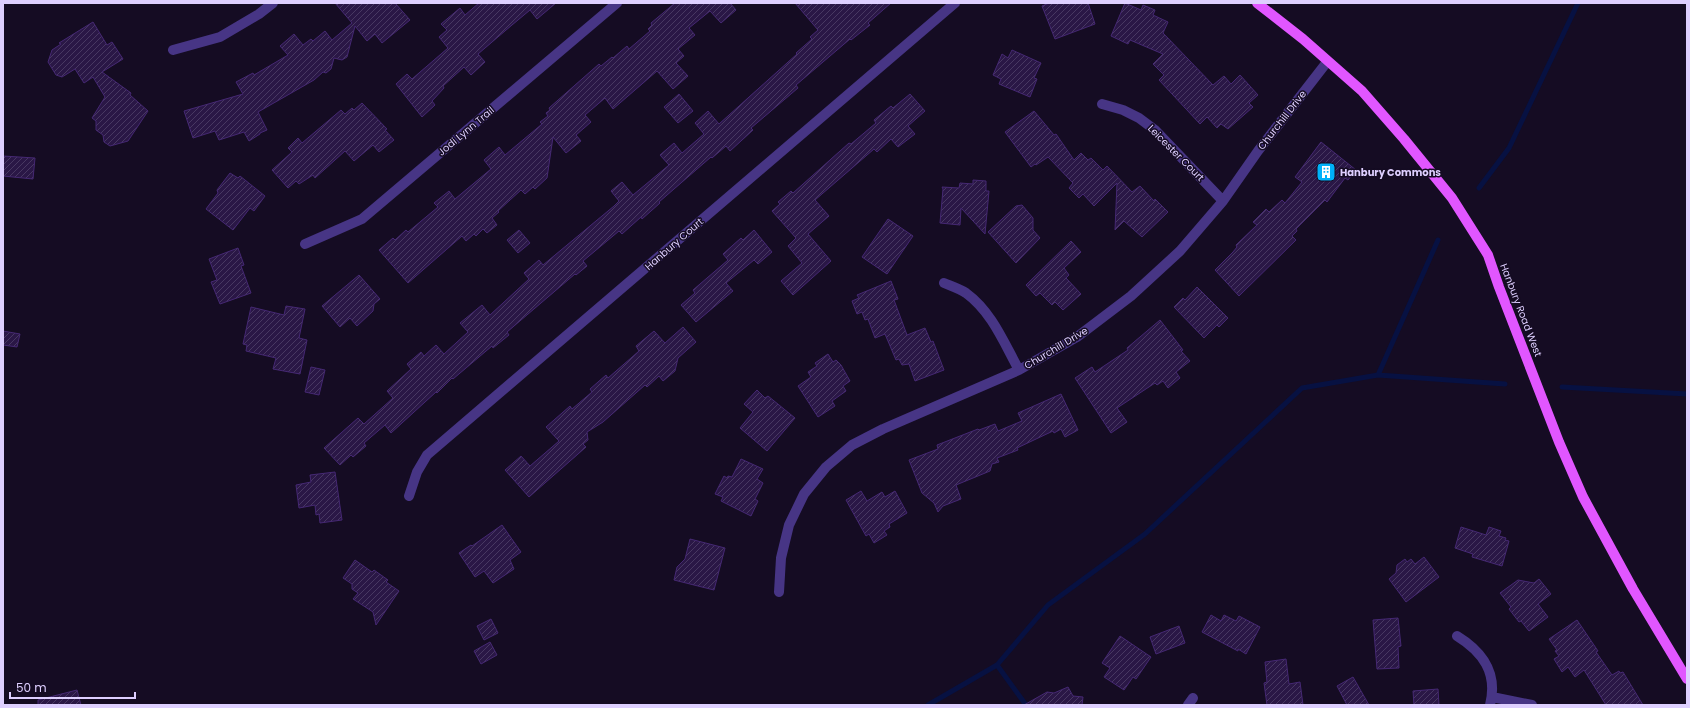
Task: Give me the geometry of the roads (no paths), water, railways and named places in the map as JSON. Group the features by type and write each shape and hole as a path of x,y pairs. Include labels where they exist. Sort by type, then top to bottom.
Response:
{"main road":[{"name":"Hanbury Road West","path":"1257,3 1303,39 1362,92 1404,139 1452,198 1488,255 1559,442 1583,496 1630,584 1687,679"}],"street":[{"path":"173,50 220,37 259,14 274,3"},
{"name":"Hanbury Court","path":"409,496 417,472 427,455 955,3"},
{"name":"Jodi Lynn Trail","path":"305,244 362,219 611,5"},
{"name":"Churchill Drive","path":"779,592 781,558 789,525 804,494 826,467 852,445 871,435 1019,370 1077,337 1131,296 1180,251 1223,201 1258,151 1327,62"},
{"name":"Leicester Court","path":"1102,104 1123,110 1139,118 1155,130 1223,201"},
{"path":"944,283 965,292 983,307 1019,370"},
{"path":"1457,636 1473,646 1485,660 1491,678 1491,701 1532,705"}],"waterway":[{"path":"1479,188 1509,148 1578,3"},
{"path":"1378,375 1438,240"},
{"path":"928,705 997,665 1048,605 1145,534 1302,388 1378,375 1505,384"},
{"path":"1562,387 1687,394"},
{"path":"997,665 1026,705"}],"place":[{"name":"Hanbury Commons","path":"1326,172"}]}
